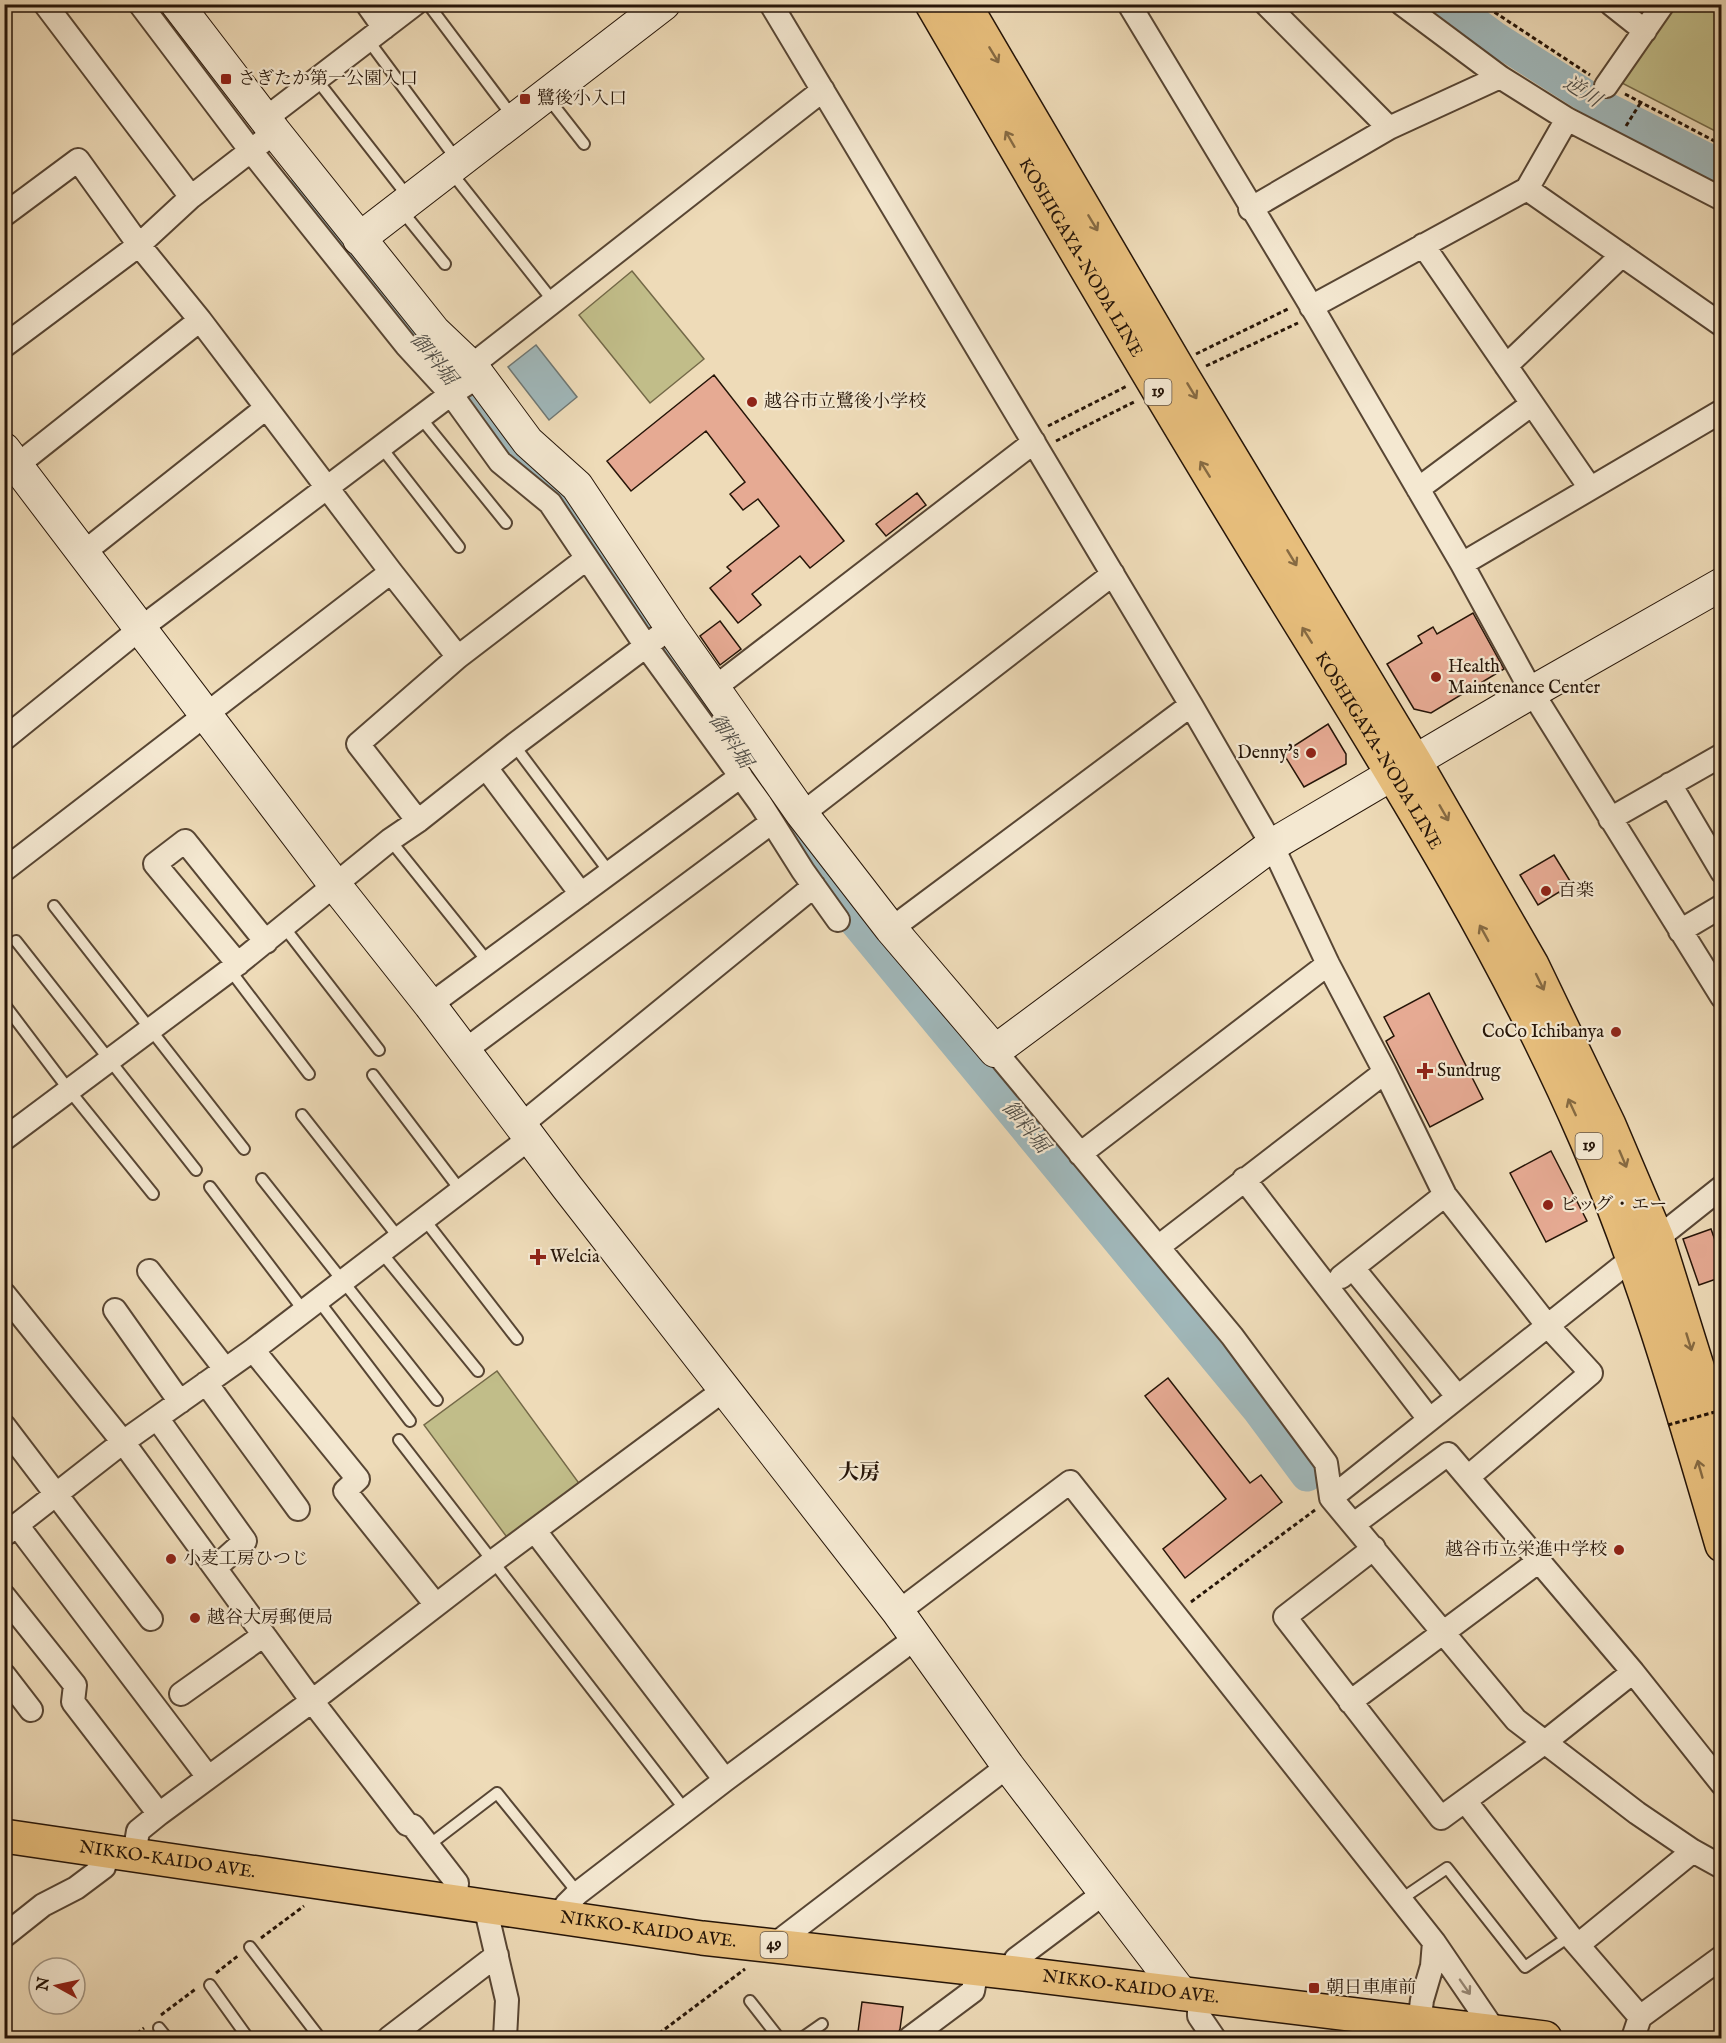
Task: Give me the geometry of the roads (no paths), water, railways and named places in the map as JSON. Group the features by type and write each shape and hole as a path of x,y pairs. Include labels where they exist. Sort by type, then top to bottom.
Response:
{"main road":[{"name":"KOSHIGAYA-NODA LINE","path":"932,4 1166,377 1404,768 1540,1039 1585,1136 1645,1247 1722,1446"},
{"name":"KOSHIGAYA-NODA LINE","path":"964,4 1166,377"},
{"name":"KOSHIGAYA-NODA LINE","path":"1645,1247 1684,1412 1722,1545"},
{"name":"NIKKO-KAIDO AVE.","path":"4,1836 470,1904 572,1906 702,1938 1190,1995 1433,2030 1545,2038"}],"street":[{"path":"45,4 191,196"},
{"path":"140,4 359,239 434,331 464,382 500,462 550,503 586,559 658,637 713,688 802,814 891,929 1232,1336 1326,1463 1331,1498 1516,1720 1637,1813 1693,1851 1722,1867"},
{"path":"177,4 264,137 406,345 464,382 577,486 658,637 741,776 838,920"},
{"path":"367,4 376,34"},
{"path":"4,346 139,245 191,196 264,137 316,80 415,4"},
{"path":"359,239 664,4"},
{"path":"771,4 1113,574 1272,845 1328,964 1385,1072 1445,1195 1547,1324 1591,1373 1467,1477"},
{"path":"1129,4 1462,564 1532,692 1722,997"},
{"path":"1266,4 1389,129"},
{"path":"1402,4 1500,77 1567,119 1722,199"},
{"path":"1611,4 1645,31"},
{"path":"1606,86 1663,4"},
{"path":"1250,209 1389,129 1500,77"},
{"path":"4,739 141,628 420,417 464,382 553,302 823,90"},
{"path":"1311,307 1527,189 1567,119"},
{"path":"4,215 78,160 139,245 200,320 391,573 458,657"},
{"path":"1527,189 1722,325"},
{"path":"1423,245 1590,488"},
{"path":"1506,366 1622,255"},
{"path":"200,320 9,463 84,553 335,885 898,1612 1008,1766 1104,1893 1190,1995 1199,2016 1214,2038"},
{"path":"1418,489 1532,404"},
{"path":"84,553 266,408"},
{"path":"1462,564 1722,411"},
{"path":"713,688 1034,442"},
{"path":"418,821 358,744 458,657 586,559"},
{"path":"4,870 391,573"},
{"path":"802,814 1113,574"},
{"path":"995,1051 1272,845 1532,692 1722,584"},
{"path":"4,1139 234,967 390,840 658,637"},
{"path":"891,929 1191,705"},
{"path":"1610,819 1722,754"},
{"path":"490,773 581,894"},
{"path":"430,1005 741,776"},
{"path":"1670,784 1722,872"},
{"path":"464,1051 772,822"},
{"path":"234,967 155,864 185,840 266,942"},
{"path":"208,1777 11,1530 123,1442 253,1350 461,1191 526,1131 814,886"},
{"path":"1680,931 1722,906"},
{"path":"1080,1154 1328,964"},
{"path":"1158,1247 1385,1072"},
{"path":"1245,1179 1429,1419"},
{"path":"1331,1498 1722,1187"},
{"path":"1328,1287 1445,1195"},
{"path":"1353,1268 1457,1396"},
{"path":"149,1270 225,1369"},
{"path":"4,1294 123,1442 312,1701 407,1824 413,1826 457,1883 497,1954 507,2000 505,2038"},
{"path":"115,1310 180,1402"},
{"path":"253,1350 358,1479 345,1491 436,1605"},
{"path":"206,1383 298,1509"},
{"path":"4,1936 43,1905 76,1888 104,1867 121,1853 138,1831 159,1814 725,1389"},
{"path":"157,1418 246,1541 215,1568"},
{"path":"4,1426 151,1619"},
{"path":"1354,1524 1448,1454 1633,1672 1722,1784"},
{"path":"898,1612 1070,1482 1434,1942 1496,2033"},
{"path":"536,1531 725,1780"},
{"path":"1374,1548 1285,1617 1441,1818 1466,1802 1545,1742 1633,1672"},
{"path":"1350,1702 1539,1561"},
{"path":"4,1596 75,1685 72,1702 159,1814"},
{"path":"181,1694 264,1635"},
{"path":"572,1906 686,1810 917,1637"},
{"path":"4,1675 31,1710"},
{"path":"774,1945 1008,1766"},
{"path":"1466,1802 1574,1941 1636,2028 1722,1957"},
{"path":"1574,1941 1693,1851"},
{"path":"1015,1973 1016,1959 1104,1893"},
{"path":"1433,2030 1422,2000 1432,1966 1434,1942"},
{"path":"389,2038 497,1954"},
{"path":"910,2038 973,1991 977,1969"}],"lane":[{"path":"428,4 515,119"},
{"path":"376,34 454,166 553,302"},
{"path":"316,80 445,264"},
{"path":"546,95 584,144"},
{"path":"420,417 506,523"},
{"path":"381,447 459,547"},
{"path":"514,745 610,873"},
{"path":"390,840 488,962"},
{"path":"54,906 244,1149"},
{"path":"284,927 379,1050"},
{"path":"16,941 196,1170"},
{"path":"234,967 309,1074"},
{"path":"4,1004 69,1090 153,1194"},
{"path":"373,1075 461,1191"},
{"path":"302,1115 478,1371"},
{"path":"262,1179 437,1400"},
{"path":"210,1187 410,1421"},
{"path":"424,1219 517,1339"},
{"path":"399,1440 686,1810"},
{"path":"429,1845 497,1793 572,1906"},
{"path":"1400,1900 1447,1868 1525,1967 1574,1941"},
{"path":"250,1947 320,2038"},
{"path":"210,1981 248,2038"},
{"path":"750,2001 779,2038"},
{"path":"156,2023 167,2038"},
{"path":"802,2038 822,2024"}],"water":[{"path":"536,345 577,397 549,420 508,367"}],"waterway":[{"name":"逆川","path":"1449,4 1495,38 1605,108 1722,167"},
{"name":"御料堀","path":"303,191 431,358 488,423 519,463 564,498 735,751"},
{"name":"御料堀","path":"781,819 833,894 1258,1409 1307,1475"}],"place":[{"name":"さぎたか第一公園入口","path":"226,79"},
{"name":"鷺後小入口","path":"525,99"},
{"name":"越谷市立鷺後小学校","path":"752,402"},
{"name":"Health Maintenance Center","path":"1436,677"},
{"name":"Denny's","path":"1311,753"},
{"name":"百楽","path":"1546,891"},
{"name":"CoCo Ichibanya","path":"1616,1032"},
{"name":"Sundrug","path":"1425,1071"},
{"name":"ビッグ・エー","path":"1548,1205"},
{"name":"Welcia","path":"538,1257"},
{"name":"越谷市立栄進中学校","path":"1619,1550"},
{"name":"小麦工房ひつじ","path":"171,1559"},
{"name":"越谷大房郵便局","path":"195,1618"},
{"name":"朝日車庫前","path":"1314,1988"}],"district":[{"name":"大房","path":"859,1473"}]}
